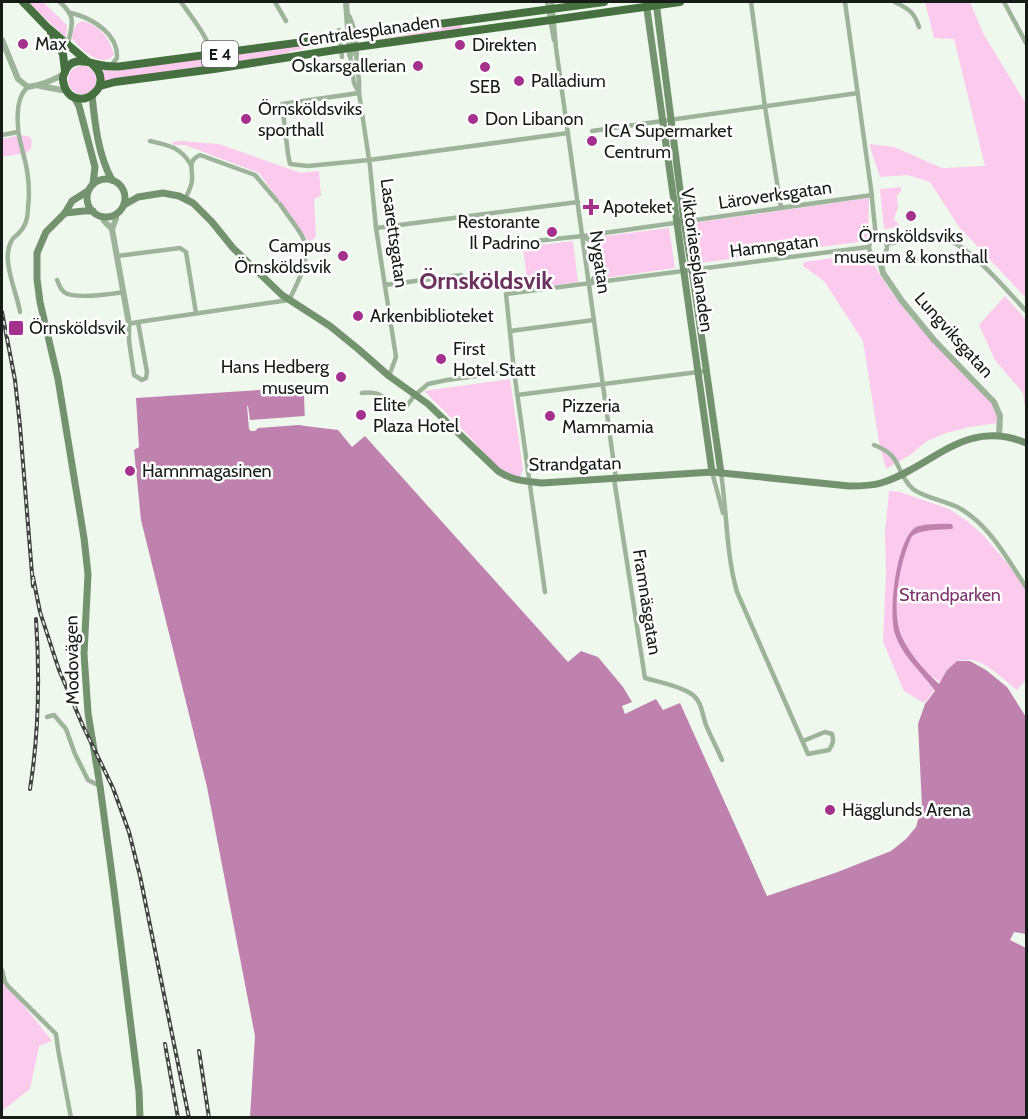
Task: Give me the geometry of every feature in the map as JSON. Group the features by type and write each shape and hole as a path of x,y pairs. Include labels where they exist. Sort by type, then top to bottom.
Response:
{"highway":[{"name":"E 4","path":"23,2 47,27 98,69 100,86"},
{"name":"Centralesplanaden","path":"89,62 110,67 123,66 550,5 604,2"},
{"name":"Centralesplanaden","path":"100,86 115,82 349,52 646,4 680,2"},
{"name":"E 4","path":"47,27 63,54 63,83 70,94"},
{"path":"64,72 75,62 89,62"},
{"path":"70,94 83,98 92,95 100,86"}],"main road":[{"name":"Viktoriaesplanaden","path":"646,4 667,120"},
{"name":"Viktoriaesplanaden","path":"656,4 667,120 702,372 712,472"},
{"path":"70,94 79,106 95,167 93,184 88,191 88,202 93,211 103,217 116,214 124,205 122,187"},
{"path":"92,95 104,163 112,180 138,197"},
{"path":"93,184 102,180 112,180"},
{"name":"Modovägen","path":"88,191 72,201 65,213 46,232 38,253 37,279 58,379 84,538 88,574 84,654 88,713 100,786 139,1091 140,1118"},
{"name":"Strandgatan","path":"124,205 138,197 163,193 185,199 200,208 234,248 289,300 330,326 389,376 443,417 498,471 516,480 528,478 542,483 721,472 849,486 868,486 903,474 960,442 999,436"},
{"path":"65,213 93,211"},
{"name":"Viktoriaesplanaden","path":"702,372 721,472"},
{"path":"999,436 1026,443"}],"street":[{"path":"60,2 71,13 103,28 111,38 116,48 117,58 110,67"},
{"path":"180,2 203,34 212,55"},
{"path":"275,2 286,21"},
{"name":"Lasarettsgatan","path":"346,2 348,16 345,34 359,81 376,228 396,357 389,376"},
{"path":"751,2 781,208"},
{"path":"845,2 876,237"},
{"path":"895,2 915,15 919,27"},
{"path":"1004,2 1026,43"},
{"name":"Nygatan","path":"550,5 590,283 615,479"},
{"path":"68,44 72,22 71,13"},
{"path":"2,40 18,79 28,87"},
{"path":"20,312 9,272 8,254 12,240 24,228 28,207 24,157 18,132 20,100 28,87 52,81 64,72"},
{"path":"39,86 70,94"},
{"path":"359,93 282,104 290,164 300,166 369,160 568,133"},
{"path":"592,131 858,93"},
{"path":"2,135 18,132"},
{"path":"150,141 176,148 186,156 191,165 192,180 185,199"},
{"path":"129,324 289,300 300,278 306,252 304,238 255,175 204,155 197,156 191,165"},
{"name":"Läroverksgatan","path":"497,245 583,236 872,195"},
{"path":"376,228 578,202"},
{"path":"116,214 112,229 129,324 134,375 142,380 146,378 147,372 138,322"},
{"path":"103,217 112,229"},
{"path":"583,236 596,247 599,272 590,283"},
{"path":"876,237 881,238 887,244"},
{"path":"876,237 869,242 868,247 873,255 879,256 884,253 887,244"},
{"path":"887,244 935,238 955,243 970,254 1026,311"},
{"name":"Hamngatan","path":"510,331 506,294 868,247"},
{"path":"117,256 184,249 196,313"},
{"name":"Lungviksgatan","path":"879,256 883,273 902,301 934,340 994,402 1000,416 999,436"},
{"path":"385,285 460,275"},
{"path":"57,280 62,291 75,296 124,292"},
{"path":"545,592 510,331 594,320"},
{"path":"362,393 370,391 377,393 402,408 407,406 428,384 514,370"},
{"path":"517,395 702,372"},
{"path":"874,445 890,453 913,488 954,505 978,522 995,541 1026,587"},
{"name":"Viktoriaesplanaden","path":"712,472 726,522"},
{"name":"Viktoriaesplanaden","path":"721,472 737,592 803,741"},
{"name":"Framnäsgatan","path":"615,479 645,678 684,689 695,697 722,760"},
{"path":"47,717 54,715 66,729 88,780 100,786"},
{"path":"825,732 832,734 834,740 829,750 808,754 803,741 825,732"},
{"path":"2,970 8,986 56,1034 71,1118"}],"green space":[{"path":"28,2 43,2 67,25 66,38"},
{"path":"925,2 970,2 984,35 1026,104 1026,298 959,227 930,182 907,175 880,177 869,144 894,147 942,168 985,166 954,39 934,38"},
{"path":"82,21 94,26 106,37 114,54 110,58 98,59 86,53 72,38 73,31"},
{"path":"462,24 462,29 366,41 421,30"},
{"path":"336,42 334,44 292,51 278,56 104,82 102,70 115,71"},
{"path":"82,66 92,70 96,80 92,90 82,94 72,90 68,80 72,70"},
{"path":"21,135 30,137 31,149 26,153 2,157 2,139"},
{"path":"172,142 219,144 301,173 319,171 321,196 314,199 316,236 310,243 259,173 185,145 173,145"},
{"path":"901,187 901,192 897,195 898,208 894,219 901,227 884,229 880,189"},
{"path":"869,198 866,241 700,263 693,223"},
{"path":"669,228 675,268 604,278 603,258 598,237"},
{"path":"573,241 578,282 528,289 523,247"},
{"path":"854,255 866,257 872,262 912,319 992,403 998,423 946,433 927,441 910,455 886,469 879,442 863,341 824,281 803,266 804,262"},
{"path":"1005,296 1026,320 1026,414 1023,393 995,360 979,325"},
{"path":"510,379 523,470 520,477 503,470 490,460 462,428 424,391"},
{"name":"Strandparken","path":"889,491 900,492 949,509 967,521 983,535 1026,589 1026,679 1017,690 996,672 978,662 968,660 957,661 947,670 940,682 931,676 927,680 934,691 924,703 904,691 883,642 885,531"},
{"path":"2,970 8,986 52,1041 39,1046 30,1089 2,1111"}],"shaded area":[{"path":"275,389 276,392 304,393 305,426 338,430 352,447 365,436 568,662 581,651 598,657 623,687 632,702 622,706 625,714 656,699 663,710 680,703 767,896 891,851 916,827 922,806 918,724 925,704 935,691 907,657 895,634 893,594 895,577 903,546 909,534 916,527 952,524 951,529 925,531 912,536 900,572 897,600 898,626 909,650 939,684 947,670 957,661 970,661 986,670 1007,687 1026,717 1026,934 1014,932 1010,940 1026,948 1026,1117 250,1117 255,1036 207,787 141,520 134,450 139,447 136,398"}],"pier":[{"path":"247,406 250,420 305,416 305,426 258,428 251,431"}],"railway":[{"path":"2,312 15,380 33,586"},
{"path":"33,577 40,612 59,670 113,788 129,832 189,1118"},
{"path":"30,789 38,705 36,619"},
{"path":"165,1044 178,1118"},
{"path":"199,1051 209,1118"}],"place":[{"name":"Max","path":"23,44"},
{"name":"Direkten","path":"460,45"},
{"name":"Oskarsgallerian","path":"418,66"},
{"name":"SEB","path":"485,67"},
{"name":"Palladium","path":"519,81"},
{"name":"Örnsköldsviks sporthall","path":"246,119"},
{"name":"Don Libanon","path":"473,119"},
{"name":"ICA Supermarket Centrum","path":"592,141"},
{"name":"Apoteket","path":"591,207"},
{"name":"Örnsköldsviks museum & konsthall","path":"911,216"},
{"name":"Restorante Il Padrino","path":"552,232"},
{"name":"Campus Örnsköldsvik","path":"343,256"},
{"name":"Arkenbiblioteket","path":"358,316"},
{"name":"Örnsköldsvik","path":"16,328"},
{"name":"First Hotel Statt","path":"441,359"},
{"name":"Hans Hedberg museum","path":"341,377"},
{"name":"Elite Plaza Hotel","path":"361,415"},
{"name":"Pizzeria Mammamia","path":"550,416"},
{"name":"Hamnmagasinen","path":"130,471"},
{"name":"Hägglunds Arena","path":"830,810"}],"district":[{"name":"Örnsköldsvik","path":"486,281"}]}
